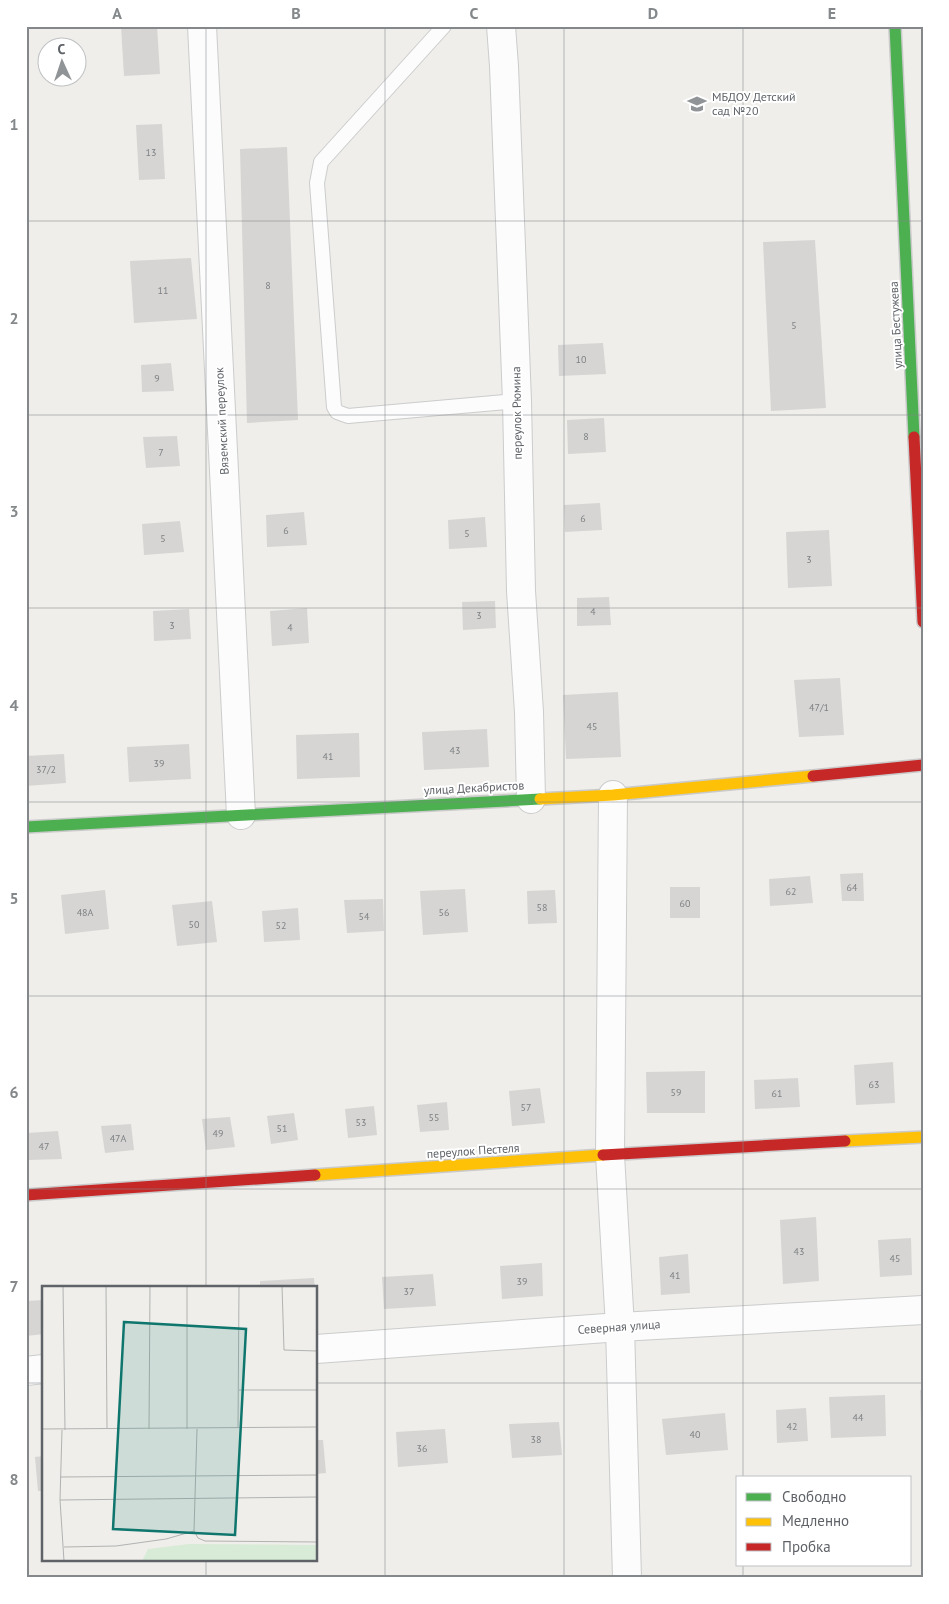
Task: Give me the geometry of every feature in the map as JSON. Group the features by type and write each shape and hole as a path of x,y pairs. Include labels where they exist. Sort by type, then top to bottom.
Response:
{"street":[{"name":"Вяземский переулок","path":"202,26 241,816"},
{"name":"переулок Рюмина","path":"501,26 517,401 520,590 529,712 531,799"},
{"name":"улица Бестужева","path":"896,26 920,480 923,622"},
{"name":"улица Декабристов","path":"26,827 613,795 923,765"},
{"path":"613,795 610,1155 620,1327 627,1578"},
{"name":"переулок Пестеля","path":"26,1196 610,1155 923,1137"},
{"name":"Северная улица","path":"318,1349 620,1327 923,1310"},
{"path":"26,1371 42,1369"}],"lane":[{"path":"444,26 321,162 317,184 334,407 337,412 348,416 517,401"}],"building":[{"path":"121,26 157,26 160,74 124,76"},
{"path":"162,124 165,179 139,180 136,125"},
{"path":"287,147 298,420 247,423 240,149"},
{"path":"815,240 826,408 771,411 763,242"},
{"path":"191,258 197,319 134,323 130,261"},
{"path":"603,343 606,374 559,376 558,345"},
{"path":"171,363 174,391 142,392 141,365"},
{"path":"604,418 606,452 568,454 567,420"},
{"path":"177,436 180,466 146,468 143,437"},
{"path":"600,503 602,530 565,532 564,505"},
{"path":"304,512 307,545 267,547 266,515"},
{"path":"485,517 487,547 449,549 448,520"},
{"path":"180,521 184,552 144,555 142,524"},
{"path":"829,530 832,586 788,588 786,532"},
{"path":"609,597 611,625 577,626 577,598"},
{"path":"495,601 496,628 463,630 462,602"},
{"path":"307,608 309,643 272,646 270,611"},
{"path":"189,609 191,639 154,641 153,611"},
{"path":"840,678 844,735 799,737 794,680"},
{"path":"618,692 621,757 566,759 563,695"},
{"path":"487,729 489,767 424,770 422,732"},
{"path":"359,733 360,777 297,779 296,735"},
{"path":"189,744 191,779 129,782 127,747"},
{"path":"64,754 66,783 26,786 26,756"},
{"path":"863,873 864,901 842,901 840,874"},
{"path":"810,876 813,903 770,906 769,879"},
{"path":"670,887 700,887 700,918 670,918"},
{"path":"465,889 468,932 423,935 420,891"},
{"path":"105,890 109,929 65,934 61,895"},
{"path":"555,890 557,923 528,924 527,891"},
{"path":"383,899 384,931 347,933 344,900"},
{"path":"212,901 217,942 177,946 172,905"},
{"path":"298,908 300,940 264,942 262,911"},
{"path":"26,926 29,958 26,958"},
{"path":"893,1062 895,1103 856,1105 854,1065"},
{"path":"705,1071 705,1113 647,1113 646,1072"},
{"path":"798,1078 800,1107 755,1109 754,1080"},
{"path":"540,1088 545,1123 512,1126 509,1091"},
{"path":"447,1102 449,1130 420,1132 417,1105"},
{"path":"374,1106 377,1135 348,1138 345,1109"},
{"path":"294,1113 298,1140 271,1144 267,1116"},
{"path":"230,1117 235,1147 206,1150 202,1119"},
{"path":"131,1124 134,1150 105,1153 101,1126"},
{"path":"58,1131 62,1159 29,1160 27,1133"},
{"path":"816,1217 819,1281 783,1284 780,1220"},
{"path":"911,1238 912,1275 880,1277 878,1240"},
{"path":"688,1254 690,1293 661,1295 659,1257"},
{"path":"542,1263 543,1296 502,1299 500,1266"},
{"path":"433,1274 436,1306 384,1309 382,1277"},
{"path":"314,1278 315,1286 260,1286 260,1281"},
{"path":"42,1300 42,1334 26,1336 26,1301"},
{"path":"920,1390 923,1390 923,1421 921,1421"},
{"path":"885,1395 886,1436 831,1438 829,1397"},
{"path":"806,1408 808,1441 777,1443 776,1410"},
{"path":"725,1413 728,1450 666,1455 662,1419"},
{"path":"559,1422 562,1455 512,1458 509,1424"},
{"path":"445,1429 448,1463 398,1467 396,1432"},
{"path":"318,1440 323,1440 326,1473 318,1474"},
{"path":"42,1456 42,1491 38,1491 35,1457"}],"traffic: fast":[{"path":"895,26 914,437"},
{"path":"26,827 540,799"}],"traffic: slow":[{"path":"540,799 613,795 813,776"},
{"path":"845,1141 923,1137"},
{"path":"315,1175 603,1155"}],"traffic: jam":[{"path":"914,437 923,622"},
{"path":"813,776 923,765"},
{"path":"603,1155 845,1141"},
{"path":"26,1195 315,1175"}],"place":[{"name":"МБДОУ Детский сад №20","path":"697,104"}]}
